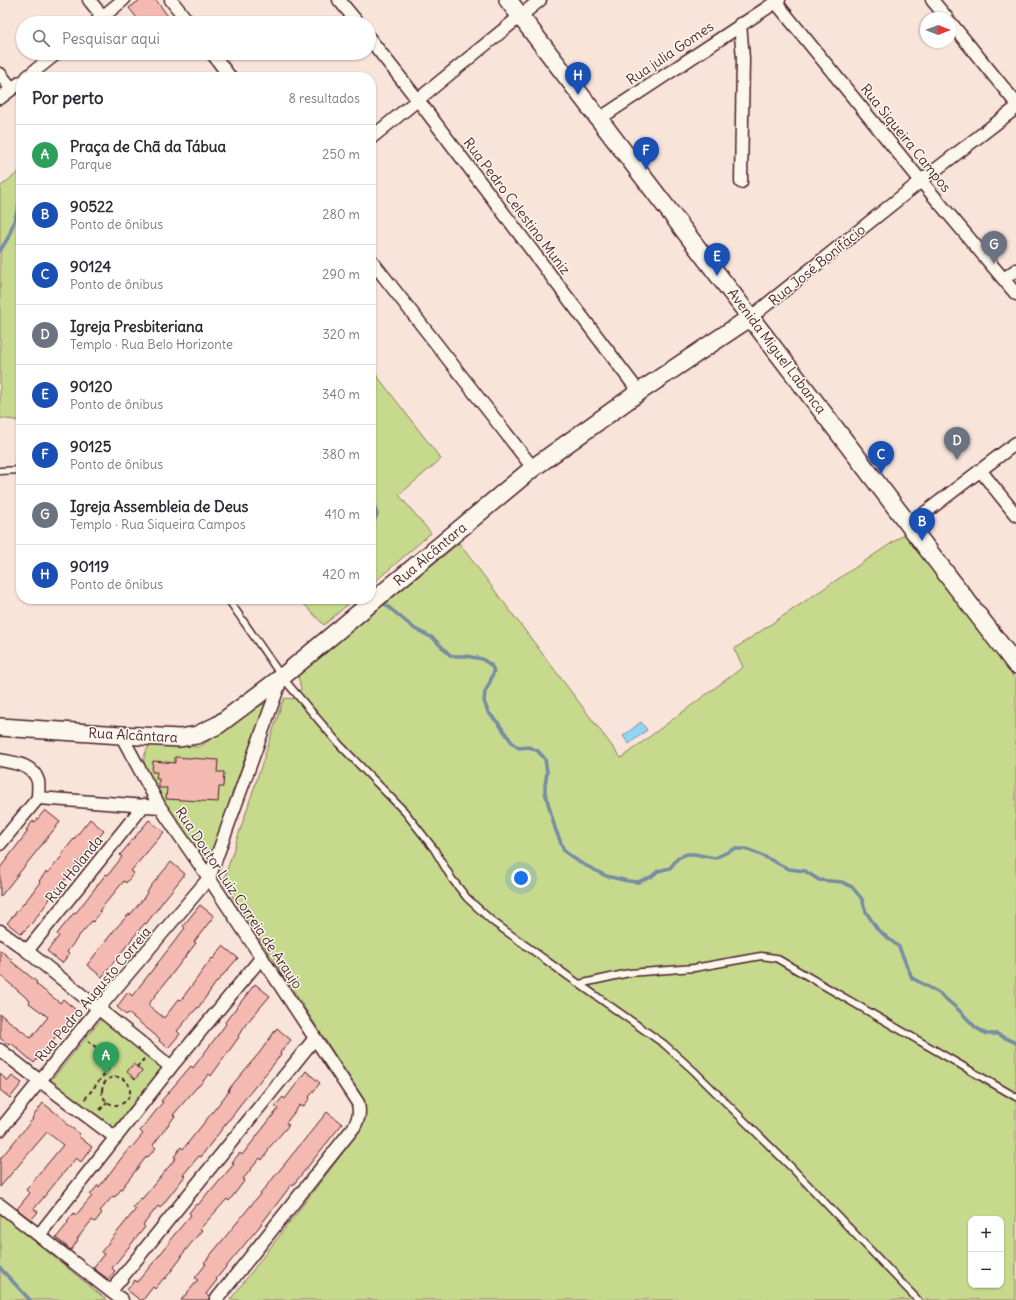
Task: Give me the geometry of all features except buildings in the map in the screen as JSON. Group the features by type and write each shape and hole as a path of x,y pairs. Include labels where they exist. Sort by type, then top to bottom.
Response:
{"street":[{"path":"89,0 97,16"},
{"path":"104,16 123,0"},
{"path":"171,0 183,16"},
{"path":"340,0 353,16"},
{"name":"Avenida Miguel Labanca","path":"508,0 1016,665"},
{"path":"376,134 540,0"},
{"path":"932,0 941,12"},
{"name":"Rua julia Gomes","path":"599,119 776,1"},
{"name":"Rua Siqueira Campos","path":"776,1 921,181 1016,294"},
{"path":"740,24 743,58 741,182"},
{"path":"956,29 1016,103"},
{"name":"Rua Pedro Celestino Muniz","path":"376,47 639,392"},
{"path":"33,72 48,60"},
{"path":"217,60 226,72"},
{"path":"0,74 16,84"},
{"path":"0,98 16,86"},
{"name":"Rua José Bonifácio","path":"533,468 639,392 751,317 921,181 1016,108"},
{"path":"376,266 533,468"},
{"path":"1004,279 1016,270"},
{"path":"908,524 1016,443"},
{"name":"Rua Alcântara","path":"376,599 533,468"},
{"path":"980,470 1016,515"},
{"name":"Rua Alcântara","path":"0,727 180,738 197,735 218,725 282,677 370,604"},
{"path":"209,878 282,677"},
{"path":"120,735 160,807"},
{"path":"0,760 22,764 32,771 38,782 38,798 0,844"},
{"name":"Rua Doutor Luiz Correia de Araujo","path":"38,798 160,807 262,957 358,1103 360,1112 359,1119 354,1127 216,1300"},
{"name":"Rua Holanda","path":"27,951 144,805"},
{"name":"Rua Pedro Augusto Correia","path":"0,1130 98,1009 209,878"},
{"path":"0,931 171,1067"},
{"path":"39,1235 171,1067 262,957"},
{"path":"111,1291 315,1038"},
{"path":"0,1050 116,1138"},
{"path":"0,1205 122,1300"}],"lane":[{"path":"0,471 16,470"},
{"path":"231,604 282,677 339,744 405,812 434,850 452,879 467,898 492,921 664,1044 694,1071 796,1173 918,1300"},
{"path":"579,984 629,973 694,968 761,956 776,958 1016,1097"}],"path":[{"path":"84,1101 114,1062 85,1039"},
{"path":"137,1067 147,1055"},
{"path":"114,1076 123,1078 127,1081 130,1090 128,1099 120,1105 107,1102 102,1094 103,1085 106,1081 114,1076"},
{"path":"102,1078 106,1081"}],"green space":[{"path":"16,174 16,420 0,418 0,187"},
{"path":"376,374 441,459 399,495 431,533 376,581"},
{"path":"905,534 1016,680 1016,1300 230,1300 358,1133 364,1120 365,1112 365,1103 363,1098 223,882 282,703 285,698 294,699 301,689 298,675 459,543 621,758 743,667 734,649"},
{"path":"304,604 348,604 324,625"},
{"path":"265,704 267,706 210,867 175,818 148,776 144,763 145,754 149,746 152,745 199,747 261,705"},
{"path":"102,1018 162,1068 110,1132 50,1082"},
{"path":"0,1213 107,1300 0,1300"}],"water":[{"path":"641,722 647,730 629,744 623,736"}],"waterway":[{"path":"0,251 9,236 16,215"},
{"path":"376,511 376,516"},
{"path":"386,605 415,629 433,638 451,656 466,656 482,659 491,665 494,671 485,692 484,701 488,712 499,724 513,744 519,748 529,747 538,751 545,759 547,772 545,792 555,828 564,851 579,862 606,876 638,882 651,877 658,871 670,868 678,858 687,854 715,858 734,849 746,849 789,869 805,871 819,880 842,882 852,887 862,899 866,912 878,930 899,947 912,978 939,993 961,1012 975,1027 986,1034 997,1034 1016,1043"},
{"path":"0,1268 30,1300"}],"place":[{"name":"90119","path":"578,95"},
{"name":"90125","path":"646,170"},
{"name":"Igreja Assembleia de Deus","path":"994,264"},
{"name":"90120","path":"717,276"},
{"name":"Igreja Presbiteriana","path":"957,460"},
{"name":"90124","path":"881,474"},
{"name":"90522","path":"922,541"},
{"name":"Praça de Chã da Tábua","path":"106,1075"}]}
